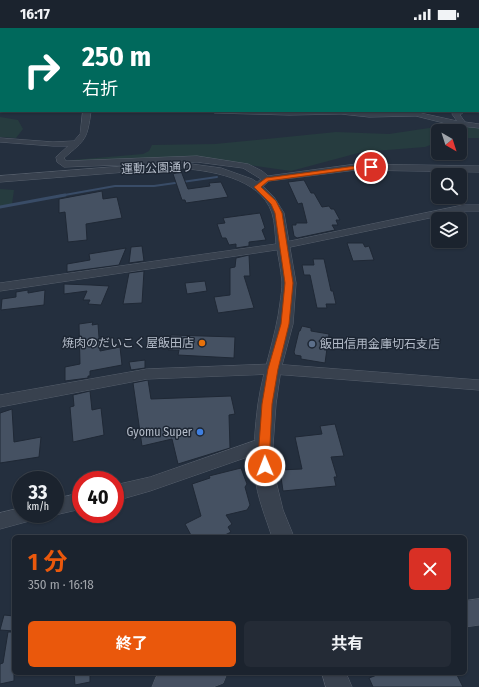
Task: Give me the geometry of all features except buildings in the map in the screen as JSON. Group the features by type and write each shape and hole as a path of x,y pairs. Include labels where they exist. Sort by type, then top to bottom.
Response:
{"main road":[{"path":"467,614 479,612"},
{"path":"166,687 206,675"}],"street":[{"path":"87,112 84,134 77,143 60,157 62,163 68,165 78,165 167,159 197,159 245,166 259,173 262,183 356,168 479,169"},
{"path":"252,112 341,112 370,115 416,114 459,124"},
{"path":"459,112 456,114 462,124"},
{"path":"467,125 479,126"},
{"path":"0,140 53,144 77,143"},
{"name":"運動公園通り","path":"0,179 176,165 219,170 244,179 262,183 278,213 289,276 288,304 285,324 273,369 267,404 264,445 265,477 273,510 283,535"},
{"path":"0,287 283,245 463,208 479,208"},
{"path":"0,401 147,374 273,369 479,385"},
{"path":"124,491 150,484 254,448"},
{"path":"0,521 12,518"},
{"path":"335,675 339,687"}],"green space":[{"path":"0,117 18,120 23,129 16,138 0,137"},
{"path":"467,126 479,127 479,138 467,138"},
{"path":"431,128 431,145 425,147 362,152 291,171 193,157 73,163 73,160 143,154 149,151 152,145 215,144 336,132 389,134"},
{"path":"0,189 14,190 12,204 0,207"}],"waterway":[{"path":"59,196 115,186 154,186 217,177"},
{"path":"0,207 65,195"}],"place":[{"name":"焼肉のだいこく屋飯田店","path":"202,343"},
{"name":"飯田信用金庫切石支店","path":"312,344"},
{"name":"Gyomu Super","path":"200,432"}],"route":[{"path":"265,466 264,445 267,404 273,369 285,324 288,304 289,276 278,213 274,203 267,194 257,187 266,179 371,167"}]}
